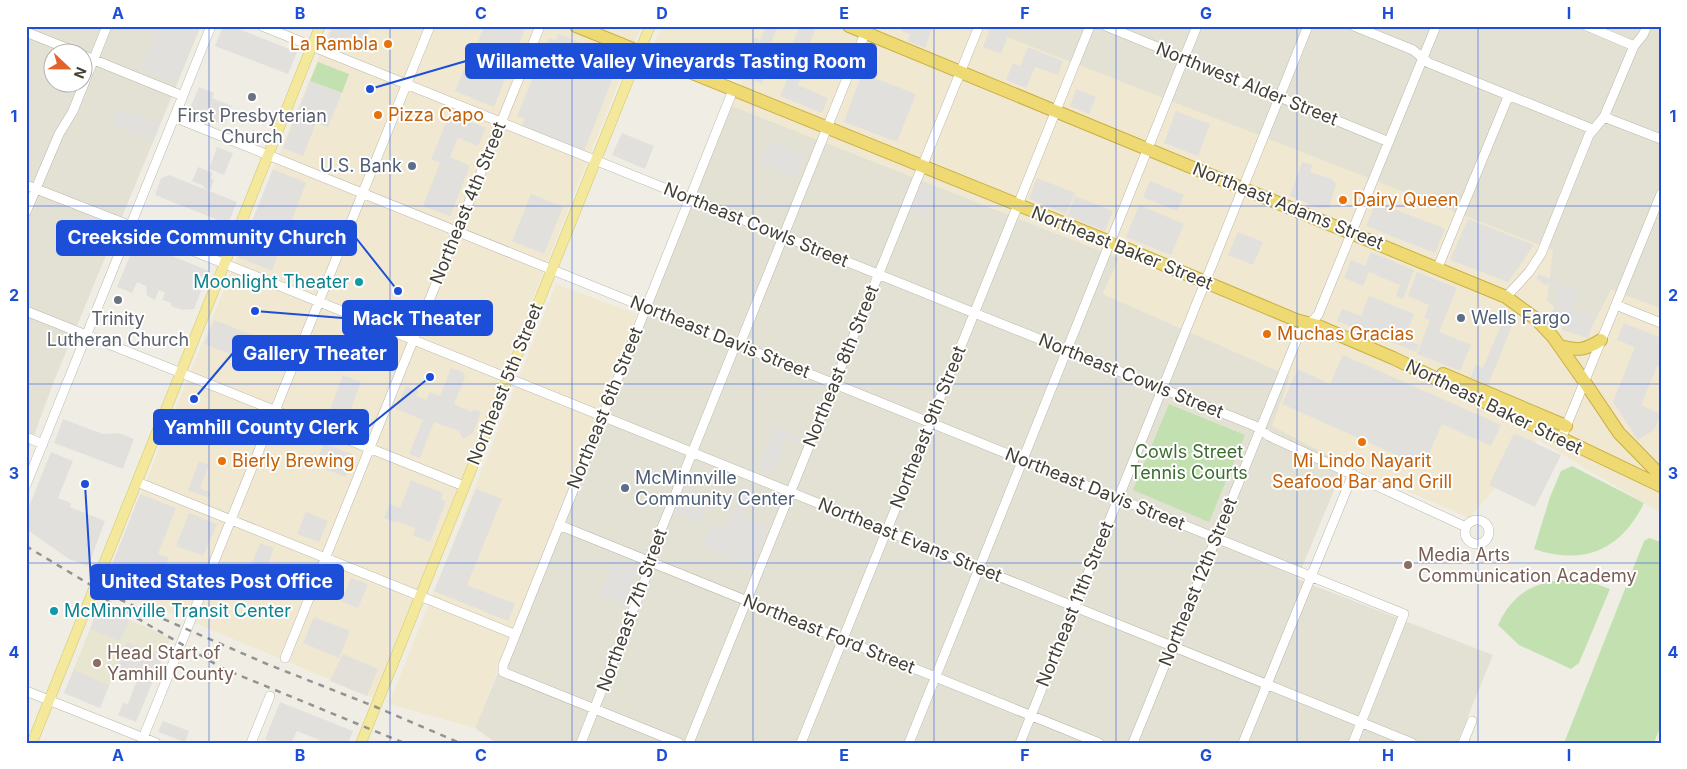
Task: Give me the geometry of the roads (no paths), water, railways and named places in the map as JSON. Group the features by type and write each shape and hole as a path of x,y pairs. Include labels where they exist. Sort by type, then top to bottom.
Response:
{"highway":[{"name":"Northeast Baker Street","path":"576,26 1393,358 1661,486"},
{"name":"Northeast Adams Street","path":"849,26 867,30 960,72 1438,267 1506,297 1536,319 1560,346 1619,433 1661,476"},
{"path":"1560,346 1576,350 1583,349 1601,340"},
{"path":"1393,358 1428,368 1566,426"}],"main road":[{"path":"32,743 320,26"},
{"name":"Northeast 5th Street","path":"361,743 650,26"}],"street":[{"path":"26,212 59,134 73,110 107,26"},
{"path":"26,484 211,26"},
{"name":"Northeast Cowls Street","path":"262,26 406,86 690,198 1255,426 1269,436 1466,526"},
{"path":"142,740 364,194 430,26"},
{"name":"Northeast 4th Street","path":"285,658 412,339 540,26"},
{"name":"Northeast 8th Street","path":"689,743 979,26"},
{"name":"Northeast 9th Street","path":"800,743 1090,26"},
{"name":"Northwest Alder Street","path":"1106,26 1389,142"},
{"path":"909,743 1197,26"},
{"name":"Northeast 11th Street","path":"1020,743 1308,26"},
{"path":"1354,26 1413,50 1429,63 1592,129"},
{"name":"Northeast 12th Street","path":"1133,743 1299,334 1318,315 1436,26"},
{"path":"1588,26 1634,46"},
{"path":"1506,297 1529,272 1541,254 1592,129 1604,117 1634,46 1643,35 1647,26"},
{"name":"Northeast 7th Street","path":"581,743 648,572 651,555 692,452 733,351 742,340 867,30"},
{"path":"26,32 51,42"},
{"path":"94,60 183,96"},
{"name":"Northeast 6th Street","path":"595,709 503,672 503,662 733,90"},
{"path":"1438,267 1508,96"},
{"name":"Northeast Davis Street","path":"174,117 1404,614 1361,722"},
{"path":"1604,117 1661,140"},
{"name":"Northeast Evans Street","path":"26,185 224,263 1412,743"},
{"path":"1560,439 1661,194"},
{"path":"1616,305 1661,323"},
{"path":"26,311 464,486"},
{"path":"26,437 43,444"},
{"path":"1243,743 1352,474"},
{"path":"137,482 514,634"},
{"name":"Northeast Ford Street","path":"559,525 1099,743"},
{"path":"26,691 142,740 156,743"},
{"path":"252,743 270,696"},
{"path":"595,709 679,743"},
{"path":"1463,743 1472,721"},
{"path":"1353,743 1361,722"}],"railway":[{"path":"26,546 94,587 138,608 267,664 460,743"},
{"path":"106,600 224,669 404,743"}],"place":[{"name":"La Rambla","path":"388,44"},
{"name":"Willamette Valley Vineyards Tasting Room","path":"370,89"},
{"name":"First Presbyterian Church","path":"252,97"},
{"name":"Pizza Capo","path":"378,115"},
{"name":"U.S. Bank","path":"412,166"},
{"name":"Dairy Queen","path":"1343,200"},
{"name":"Moonlight Theater","path":"359,282"},
{"name":"Creekside Community Church","path":"398,291"},
{"name":"Trinity Lutheran Church","path":"118,300"},
{"name":"Mack Theater","path":"255,311"},
{"name":"Wells Fargo","path":"1461,318"},
{"name":"Muchas Gracias","path":"1267,334"},
{"name":"Yamhill County Clerk","path":"430,377"},
{"name":"Gallery Theater","path":"194,399"},
{"name":"Mi Lindo Nayarit Seafood Bar and Grill","path":"1362,442"},
{"name":"Bierly Brewing","path":"222,461"},
{"name":"United States Post Office","path":"85,484"},
{"name":"McMinnville Community Center","path":"625,488"},
{"name":"Media Arts Communication Academy","path":"1408,565"},
{"name":"McMinnville Transit Center","path":"54,611"},
{"name":"Head Start of Yamhill County","path":"97,663"}],"park label":[{"name":"Cowls Street Tennis Courts","path":"1189,462"}]}
